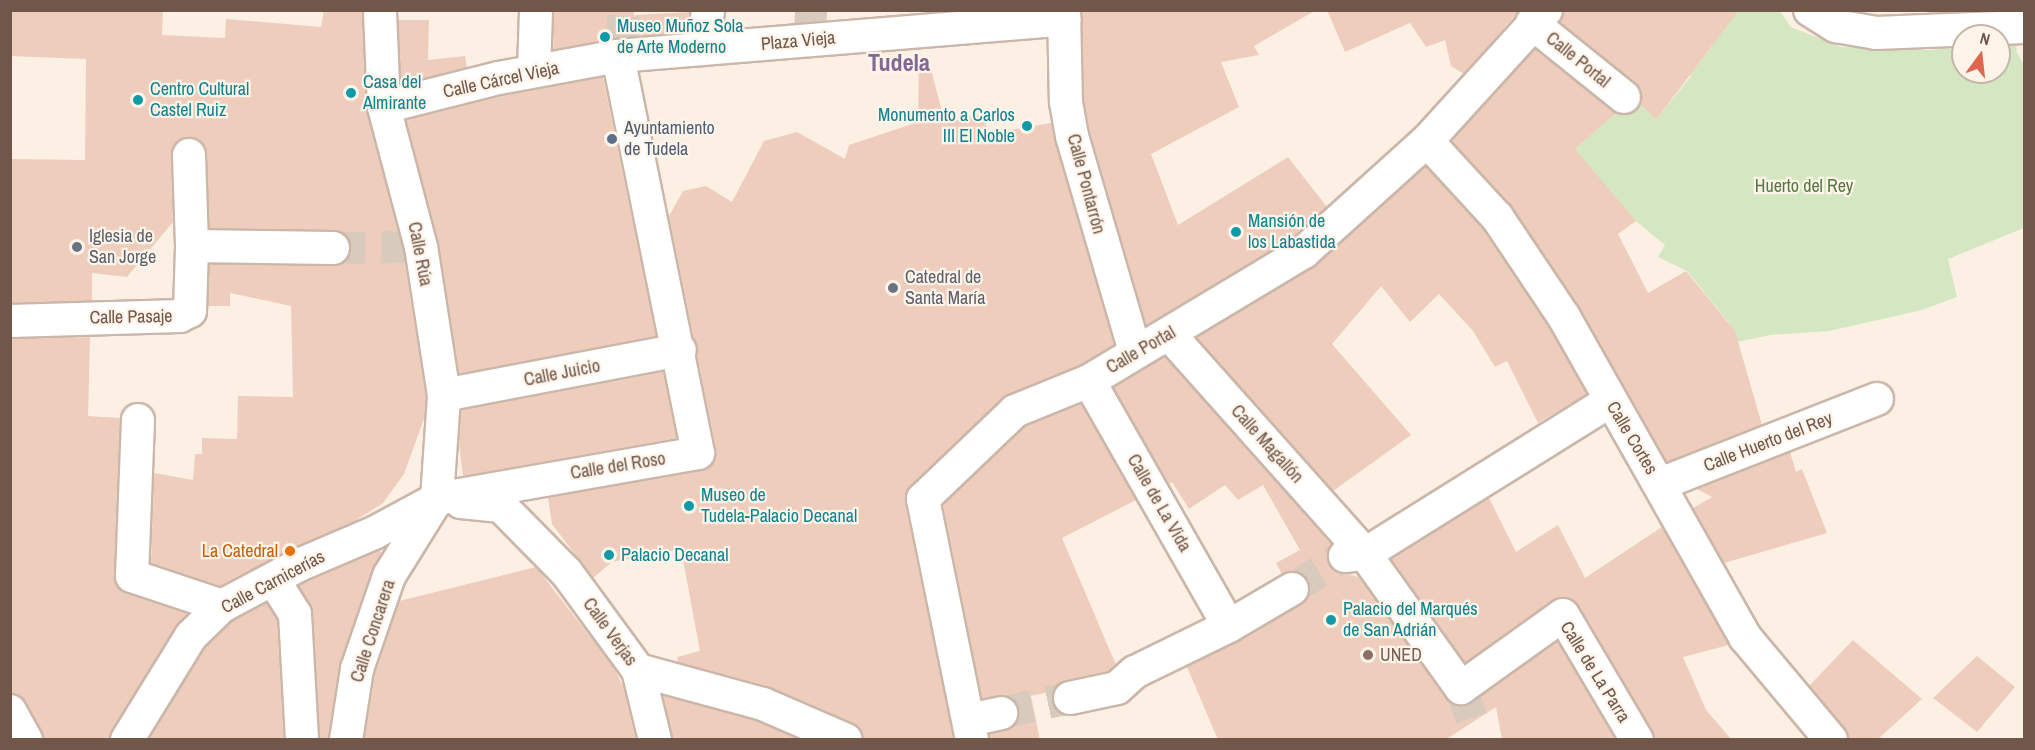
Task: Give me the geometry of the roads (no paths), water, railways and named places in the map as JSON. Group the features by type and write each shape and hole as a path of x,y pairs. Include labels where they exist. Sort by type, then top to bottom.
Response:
{"street":[{"name":"Calle Rúa","path":"380,10 384,107 421,247 444,395 437,499"},
{"path":"534,71 536,10"},
{"path":"702,49 708,10"},
{"path":"1810,10 1836,26 1875,33 2025,27"},
{"name":"Plaza Vieja","path":"619,52 702,49 907,26 1064,15"},
{"name":"Calle Pontarrón","path":"1064,15 1066,102 1072,136 1135,352"},
{"name":"Calle Portal","path":"971,730 923,499 1015,411 1089,381 1304,252 1427,141 1539,17 1624,97"},
{"name":"Calle Cárcel Vieja","path":"384,107 619,52"},
{"path":"619,52 680,350"},
{"name":"Calle Cortes","path":"1427,141 1497,217 1564,317 1745,637 1831,740"},
{"path":"189,155 192,246 333,248"},
{"name":"Calle Pasaje","path":"10,321 180,316 190,311 192,246"},
{"name":"Calle Magallón","path":"1169,334 1354,555 1461,688"},
{"name":"Calle Juicio","path":"444,395 680,350"},
{"name":"Calle del Roso","path":"437,499 698,453 680,350"},
{"name":"Calle de La Vida","path":"1089,381 1229,626"},
{"name":"Calle Huerto del Rey","path":"1660,484 1877,399"},
{"path":"1354,555 1610,401"},
{"path":"138,420 132,576 222,606"},
{"name":"Calle Carnicerías","path":"127,740 191,636 222,606 282,574 374,533 437,499"},
{"name":"Calle Verjas","path":"437,499 501,506 567,573 638,670 763,704 846,740"},
{"name":"Calle Concarera","path":"346,740 357,669 389,576 437,499"},
{"path":"282,574 278,587 295,614 302,740"},
{"path":"1070,699 1117,688 1135,672 1229,626 1292,589"},
{"name":"Calle de La Parra","path":"1461,688 1563,615 1637,740"},
{"path":"638,670 655,740"},
{"path":"10,711 26,740"},
{"path":"971,730 1001,713"}],"tunnel":[{"path":"621,48 624,10"},
{"path":"810,31 811,10"},
{"path":"333,248 421,247"},
{"path":"1292,589 1344,556"},
{"path":"1461,688 1473,722"},
{"path":"1001,713 1070,698"}],"place":[{"name":"Museo Muñoz Sola de Arte Moderno","path":"605,37"},
{"name":"Casa del Almirante","path":"351,93"},
{"name":"Centro Cultural Castel Ruiz","path":"138,100"},
{"name":"Monumento a Carlos III El Noble","path":"1027,126"},
{"name":"Ayuntamiento de Tudela","path":"612,139"},
{"name":"Mansión de los Labastida","path":"1236,232"},
{"name":"Iglesia de San Jorge","path":"77,247"},
{"name":"Catedral de Santa María","path":"893,288"},
{"name":"Museo de Tudela-Palacio Decanal","path":"689,506"},
{"name":"La Catedral","path":"290,551"},
{"name":"Palacio Decanal","path":"609,555"},
{"name":"Palacio del Marqués de San Adrián","path":"1331,620"},
{"name":"UNED","path":"1368,655"}],"district":[{"name":"Tudela","path":"899,63"}],"park label":[{"name":"Huerto del Rey","path":"1804,186"}]}
